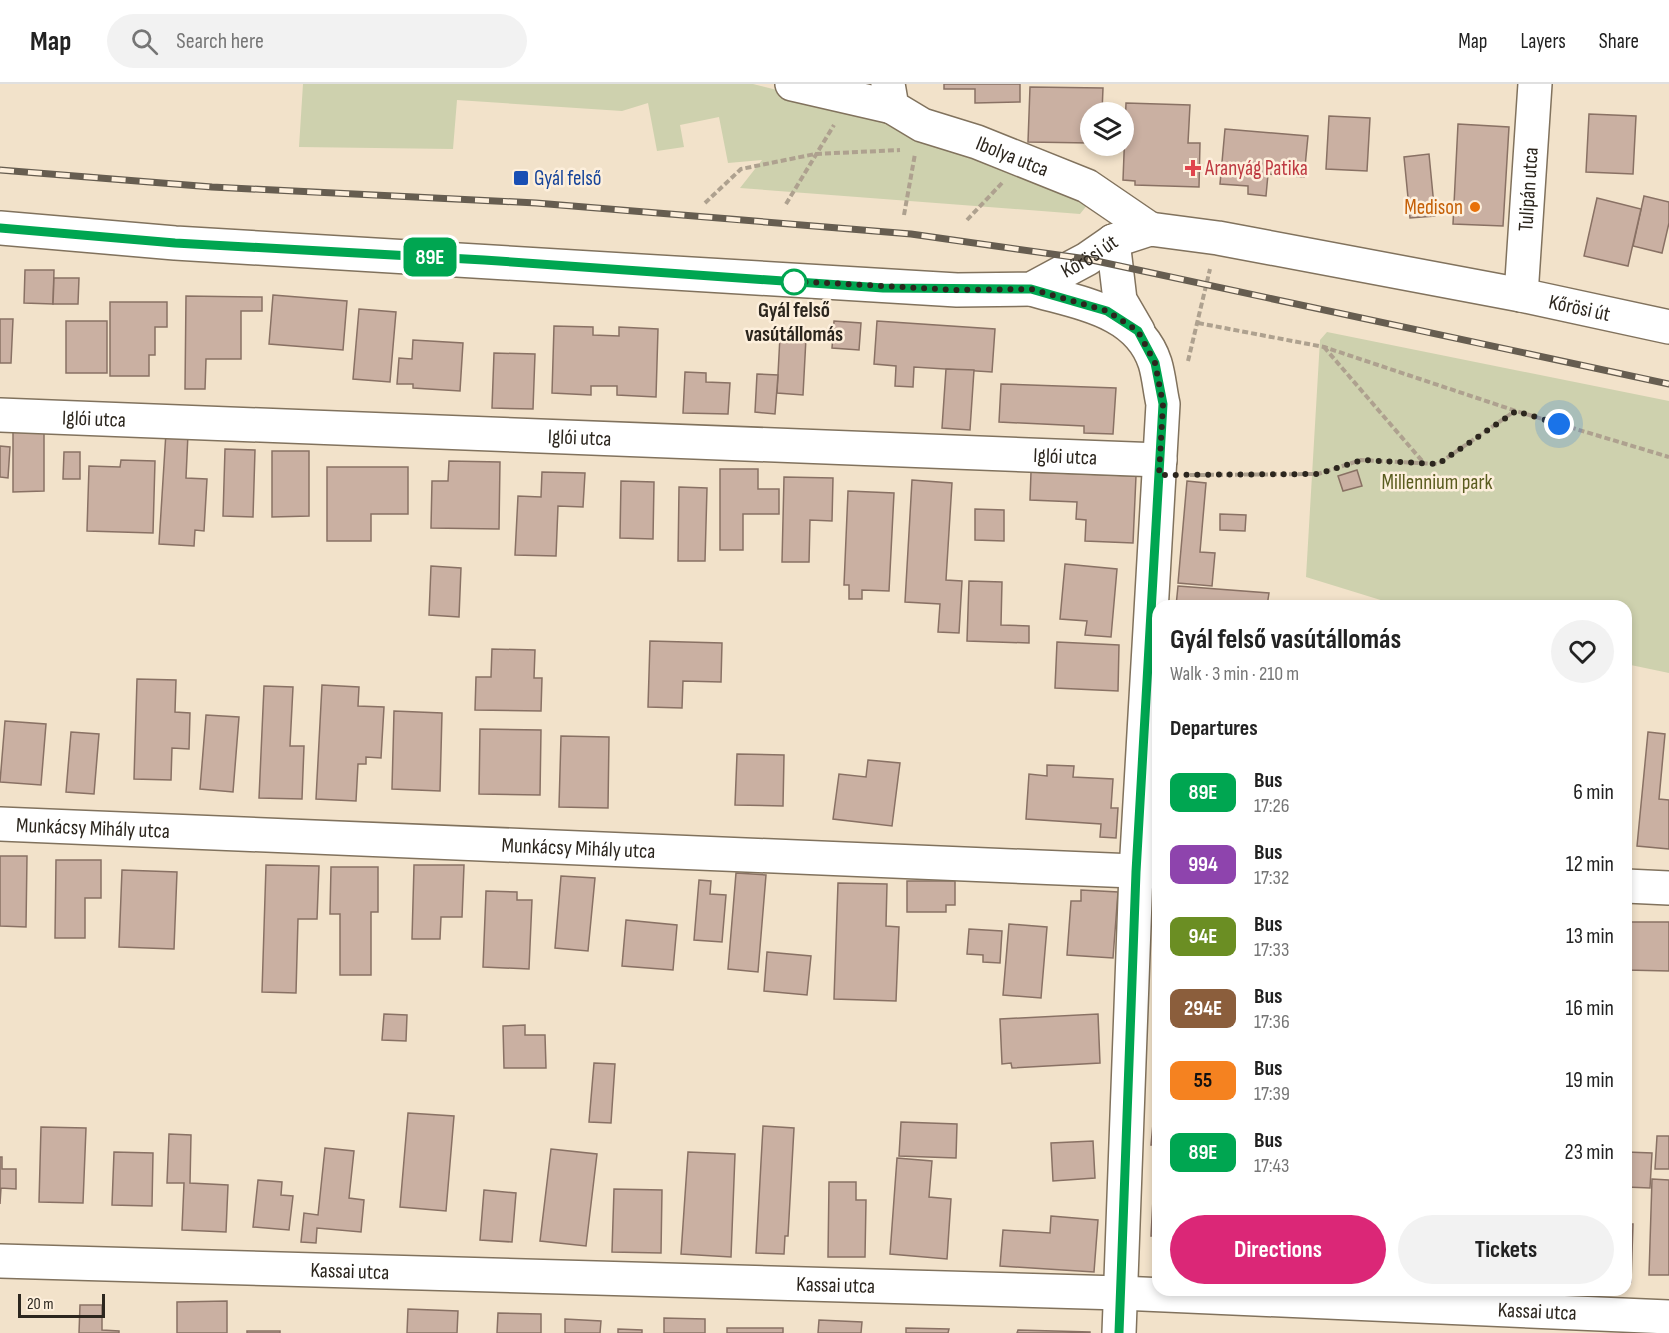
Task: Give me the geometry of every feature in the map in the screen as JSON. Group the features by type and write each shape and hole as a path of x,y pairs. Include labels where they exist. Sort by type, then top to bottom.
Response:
{"street":[{"name":"Ibolya utca","path":"792,84 850,98 890,96 919,137 977,142 1087,186 1150,229"},
{"name":"Tulipán utca","path":"1521,295 1535,84"},
{"name":"Kőrösi út","path":"0,228 175,243 484,260 883,288 1031,289 1087,259 1113,241 1150,229 1218,238 1521,295 1669,327"},
{"path":"1113,241 1120,300 1155,363 1163,404 1156,600"},
{"path":"1031,289 1107,311 1138,331"},
{"name":"Iglói utca","path":"0,415 1160,467"},
{"path":"1119,1333 1147,872 1152,716"},
{"name":"Munkácsy Mihály utca","path":"0,824 1147,872"},
{"path":"1632,886 1669,888"},
{"name":"Kassai utca","path":"0,1261 1152,1294"},
{"name":"Kassai utca","path":"1189,1296 1669,1317"}],"path":[{"path":"786,204 850,98"},
{"path":"705,202 741,169 919,137 904,215"},
{"path":"967,219 1023,162"},
{"path":"1197,323 1323,347 1516,411 1669,457"},
{"path":"1323,347 1423,463"},
{"path":"1160,467 1318,474 1362,460 1438,464 1516,411"}],"green space":[{"path":"303,84 753,84 865,112 1088,204 1080,214 740,188 762,160 728,163 719,117 680,125 684,147 657,151 648,103 622,111 457,100 453,149 299,147"},
{"name":"Millennium park","path":"1327,332 1669,401 1669,673 1632,665 1632,600 1381,600 1306,577 1320,340"}],"building":[{"path":"944,84 1020,84 1020,102 975,103 975,89 944,89"},
{"path":"1030,87 1103,88 1102,102 1080,102 1080,143 1028,142"},
{"path":"1134,103 1190,105 1188,143 1200,143 1199,187 1135,185 1135,181 1123,180 1124,156 1134,156"},
{"path":"1589,114 1636,116 1633,174 1586,172"},
{"path":"1329,116 1370,118 1367,171 1326,169"},
{"path":"1458,124 1509,127 1503,226 1453,224"},
{"path":"1225,129 1308,136 1304,177 1268,174 1266,196 1248,194 1248,186 1220,184"},
{"path":"1429,154 1435,216 1410,218 1404,157"},
{"path":"1644,196 1669,202 1669,223 1662,253 1633,246"},
{"path":"1597,198 1641,209 1628,266 1584,256"},
{"path":"25,270 54,270 53,304 24,303"},
{"path":"54,278 79,278 78,304 53,304"},
{"path":"273,295 347,301 343,350 269,344"},
{"path":"186,296 262,297 262,311 241,311 241,359 206,359 205,389 185,389"},
{"path":"110,302 167,302 167,327 155,327 155,355 149,355 149,376 110,376"},
{"path":"359,309 396,312 390,382 353,379"},
{"path":"0,319 13,319 11,363 0,363"},
{"path":"66,321 107,321 107,373 66,373"},
{"path":"834,321 861,323 859,350 832,348"},
{"path":"877,321 995,329 992,372 914,367 913,387 895,386 896,366 874,364"},
{"path":"554,326 593,327 593,335 619,336 619,327 658,329 656,397 617,395 617,386 591,386 591,395 552,393"},
{"path":"780,336 806,338 803,395 777,393"},
{"path":"413,340 463,343 460,391 413,388 413,384 397,384 399,358 412,359"},
{"path":"494,353 535,354 533,409 492,408"},
{"path":"946,369 974,370 970,430 942,428"},
{"path":"685,372 706,373 706,382 730,383 728,414 683,413"},
{"path":"757,374 778,375 775,414 755,412"},
{"path":"1001,384 1116,388 1113,434 1084,433 1084,426 999,422"},
{"path":"13,430 44,431 44,491 13,492"},
{"path":"166,432 188,434 186,478 207,479 204,531 195,530 194,546 159,544"},
{"path":"0,446 10,447 8,478 0,477"},
{"path":"225,449 255,450 253,517 223,516"},
{"path":"272,451 309,451 309,516 272,517"},
{"path":"64,452 80,452 80,479 63,479"},
{"path":"121,460 155,461 153,533 87,531 89,466 120,467"},
{"path":"449,461 500,462 499,529 431,528 432,481 448,481"},
{"path":"327,467 408,467 408,514 371,514 371,541 327,541"},
{"path":"720,469 758,469 758,489 779,489 779,514 743,514 743,550 720,550"},
{"path":"1357,470 1362,486 1343,491 1338,476"},
{"path":"542,472 585,473 583,507 558,506 556,556 515,555 518,496 541,497"},
{"path":"1031,472 1136,476 1133,543 1085,541 1086,520 1076,519 1077,502 1030,500"},
{"path":"784,477 833,478 832,521 810,520 809,562 782,562"},
{"path":"912,480 952,483 946,580 962,581 959,633 938,632 940,604 905,602"},
{"path":"621,481 654,482 653,539 620,538"},
{"path":"1187,481 1206,483 1200,552 1215,553 1212,586 1178,583"},
{"path":"679,487 707,488 705,561 678,561"},
{"path":"848,491 894,493 889,591 862,590 862,599 849,599 849,585 844,585"},
{"path":"975,509 1004,510 1004,541 975,540"},
{"path":"1220,514 1246,515 1245,531 1220,530"},
{"path":"1065,564 1117,569 1111,637 1085,635 1087,621 1060,619"},
{"path":"431,566 461,568 459,617 429,615"},
{"path":"969,581 1002,582 1001,625 1029,626 1029,643 967,641"},
{"path":"1178,586 1269,593 1268,600 1177,600"},
{"path":"650,641 722,643 721,682 683,681 682,708 648,707"},
{"path":"1057,642 1119,645 1118,691 1055,688"},
{"path":"492,649 535,650 534,678 542,678 541,711 475,710 476,677 491,677"},
{"path":"137,679 176,680 175,712 190,713 189,749 172,748 171,780 134,779"},
{"path":"322,685 359,687 358,706 384,707 381,758 366,757 366,764 358,764 356,801 316,799"},
{"path":"264,686 293,687 290,746 304,746 302,799 259,798"},
{"path":"394,711 442,713 440,791 392,789"},
{"path":"206,715 239,717 233,792 200,789"},
{"path":"5,721 46,724 41,785 0,782"},
{"path":"480,729 541,730 540,795 479,794"},
{"path":"71,732 99,734 94,794 66,792"},
{"path":"1648,732 1665,734 1659,799 1669,800 1669,849 1637,846"},
{"path":"561,736 609,737 608,808 559,807"},
{"path":"737,754 784,755 783,806 735,805"},
{"path":"868,760 900,763 892,826 833,819 839,774 866,777"},
{"path":"1047,765 1074,766 1073,777 1113,779 1111,808 1118,808 1116,838 1100,837 1101,824 1026,819 1029,774 1047,776"},
{"path":"0,856 27,856 26,927 0,926"},
{"path":"56,860 101,860 101,898 85,898 85,938 55,938"},
{"path":"266,865 319,866 317,919 298,919 296,993 262,992"},
{"path":"414,865 464,865 462,917 441,917 440,939 412,939"},
{"path":"331,867 378,867 378,912 371,912 371,975 340,975 340,914 330,914"},
{"path":"122,870 177,872 174,949 119,947"},
{"path":"736,873 766,875 758,972 728,969"},
{"path":"561,876 595,878 588,951 555,948"},
{"path":"699,880 711,881 710,894 726,895 722,942 694,940"},
{"path":"907,881 955,881 955,905 946,905 946,912 907,912"},
{"path":"838,883 887,884 886,926 899,927 896,1001 834,999"},
{"path":"1081,890 1118,892 1113,958 1067,955 1071,901 1081,901"},
{"path":"486,891 517,892 517,900 532,900 529,969 483,967"},
{"path":"626,920 677,925 673,970 622,966"},
{"path":"1632,922 1669,922 1669,971 1632,970"},
{"path":"1009,924 1047,927 1041,998 1003,995"},
{"path":"969,929 1002,931 1000,963 983,962 983,955 967,954"},
{"path":"767,952 811,956 807,995 764,991"},
{"path":"384,1014 407,1015 406,1041 382,1040"},
{"path":"1098,1014 1100,1063 1012,1068 1011,1063 1002,1064 1000,1019"},
{"path":"525,1025 525,1035 545,1035 546,1068 504,1068 503,1026"},
{"path":"594,1063 615,1064 611,1123 589,1122"},
{"path":"408,1113 454,1116 446,1211 400,1207"},
{"path":"901,1122 957,1124 956,1158 899,1156"},
{"path":"763,1126 794,1128 788,1236 785,1236 784,1254 756,1253"},
{"path":"41,1127 86,1128 83,1203 39,1202"},
{"path":"169,1134 191,1135 190,1183 228,1185 226,1232 182,1230 184,1183 167,1183"},
{"path":"1657,1136 1669,1136 1669,1169 1655,1169"},
{"path":"1093,1141 1095,1178 1053,1181 1051,1143"},
{"path":"325,1148 354,1151 349,1198 364,1200 361,1232 317,1228 316,1243 301,1242 304,1213 318,1215"},
{"path":"551,1149 597,1154 586,1246 540,1241"},
{"path":"114,1152 153,1153 152,1206 112,1205"},
{"path":"688,1152 735,1154 731,1257 681,1254"},
{"path":"1632,1152 1652,1153 1650,1188 1632,1187"},
{"path":"0,1157 2,1157 2,1169 16,1169 16,1189 1,1188 0,1204"},
{"path":"897,1158 932,1161 929,1197 951,1199 947,1259 890,1254"},
{"path":"1652,1179 1669,1180 1669,1275 1649,1275"},
{"path":"258,1180 282,1182 281,1195 293,1196 289,1230 253,1227"},
{"path":"829,1182 856,1182 856,1200 866,1200 865,1257 828,1257"},
{"path":"614,1189 662,1190 661,1253 612,1252"},
{"path":"484,1190 516,1193 512,1242 480,1240"},
{"path":"1051,1216 1098,1220 1094,1272 1000,1266 1003,1230 1050,1233"},
{"path":"227,1301 227,1333 177,1333 177,1302"},
{"path":"80,1305 102,1305 102,1330 119,1331 119,1333 79,1333"},
{"path":"408,1309 458,1311 457,1333 407,1333"},
{"path":"498,1313 541,1314 541,1333 497,1333"},
{"path":"664,1318 705,1319 705,1333 664,1333"},
{"path":"565,1319 601,1321 600,1333 565,1333"},
{"path":"819,1320 862,1322 861,1333 818,1333"},
{"path":"727,1328 783,1328 783,1333 727,1333"},
{"path":"906,1328 949,1329 948,1333 906,1333"},
{"path":"618,1329 642,1330 642,1333 618,1333"},
{"path":"1018,1330 1090,1332 1090,1333 1017,1333"},
{"path":"247,1331 280,1331 280,1333 247,1333"}],"railway":[{"path":"0,170 212,187 536,203 911,234 1087,259 1669,384"}],"bus line":[{"name":"89E","path":"0,228 175,243 484,260 883,288 1031,289 1107,311 1138,331 1155,363 1163,404 1136,872 1119,1333"}],"place":[{"name":"Aranyág Patika","path":"1193,168"},
{"name":"Gyál felső","path":"521,178"},
{"name":"Medison","path":"1475,207"},
{"name":"Gyál felső vasútállomás","path":"794,282"}],"route":[{"path":"794,282 789,281 883,288 1031,289 1107,311 1138,331 1155,363 1163,404 1159,475 1318,474 1362,460 1438,464 1516,411 1559,424"}]}
